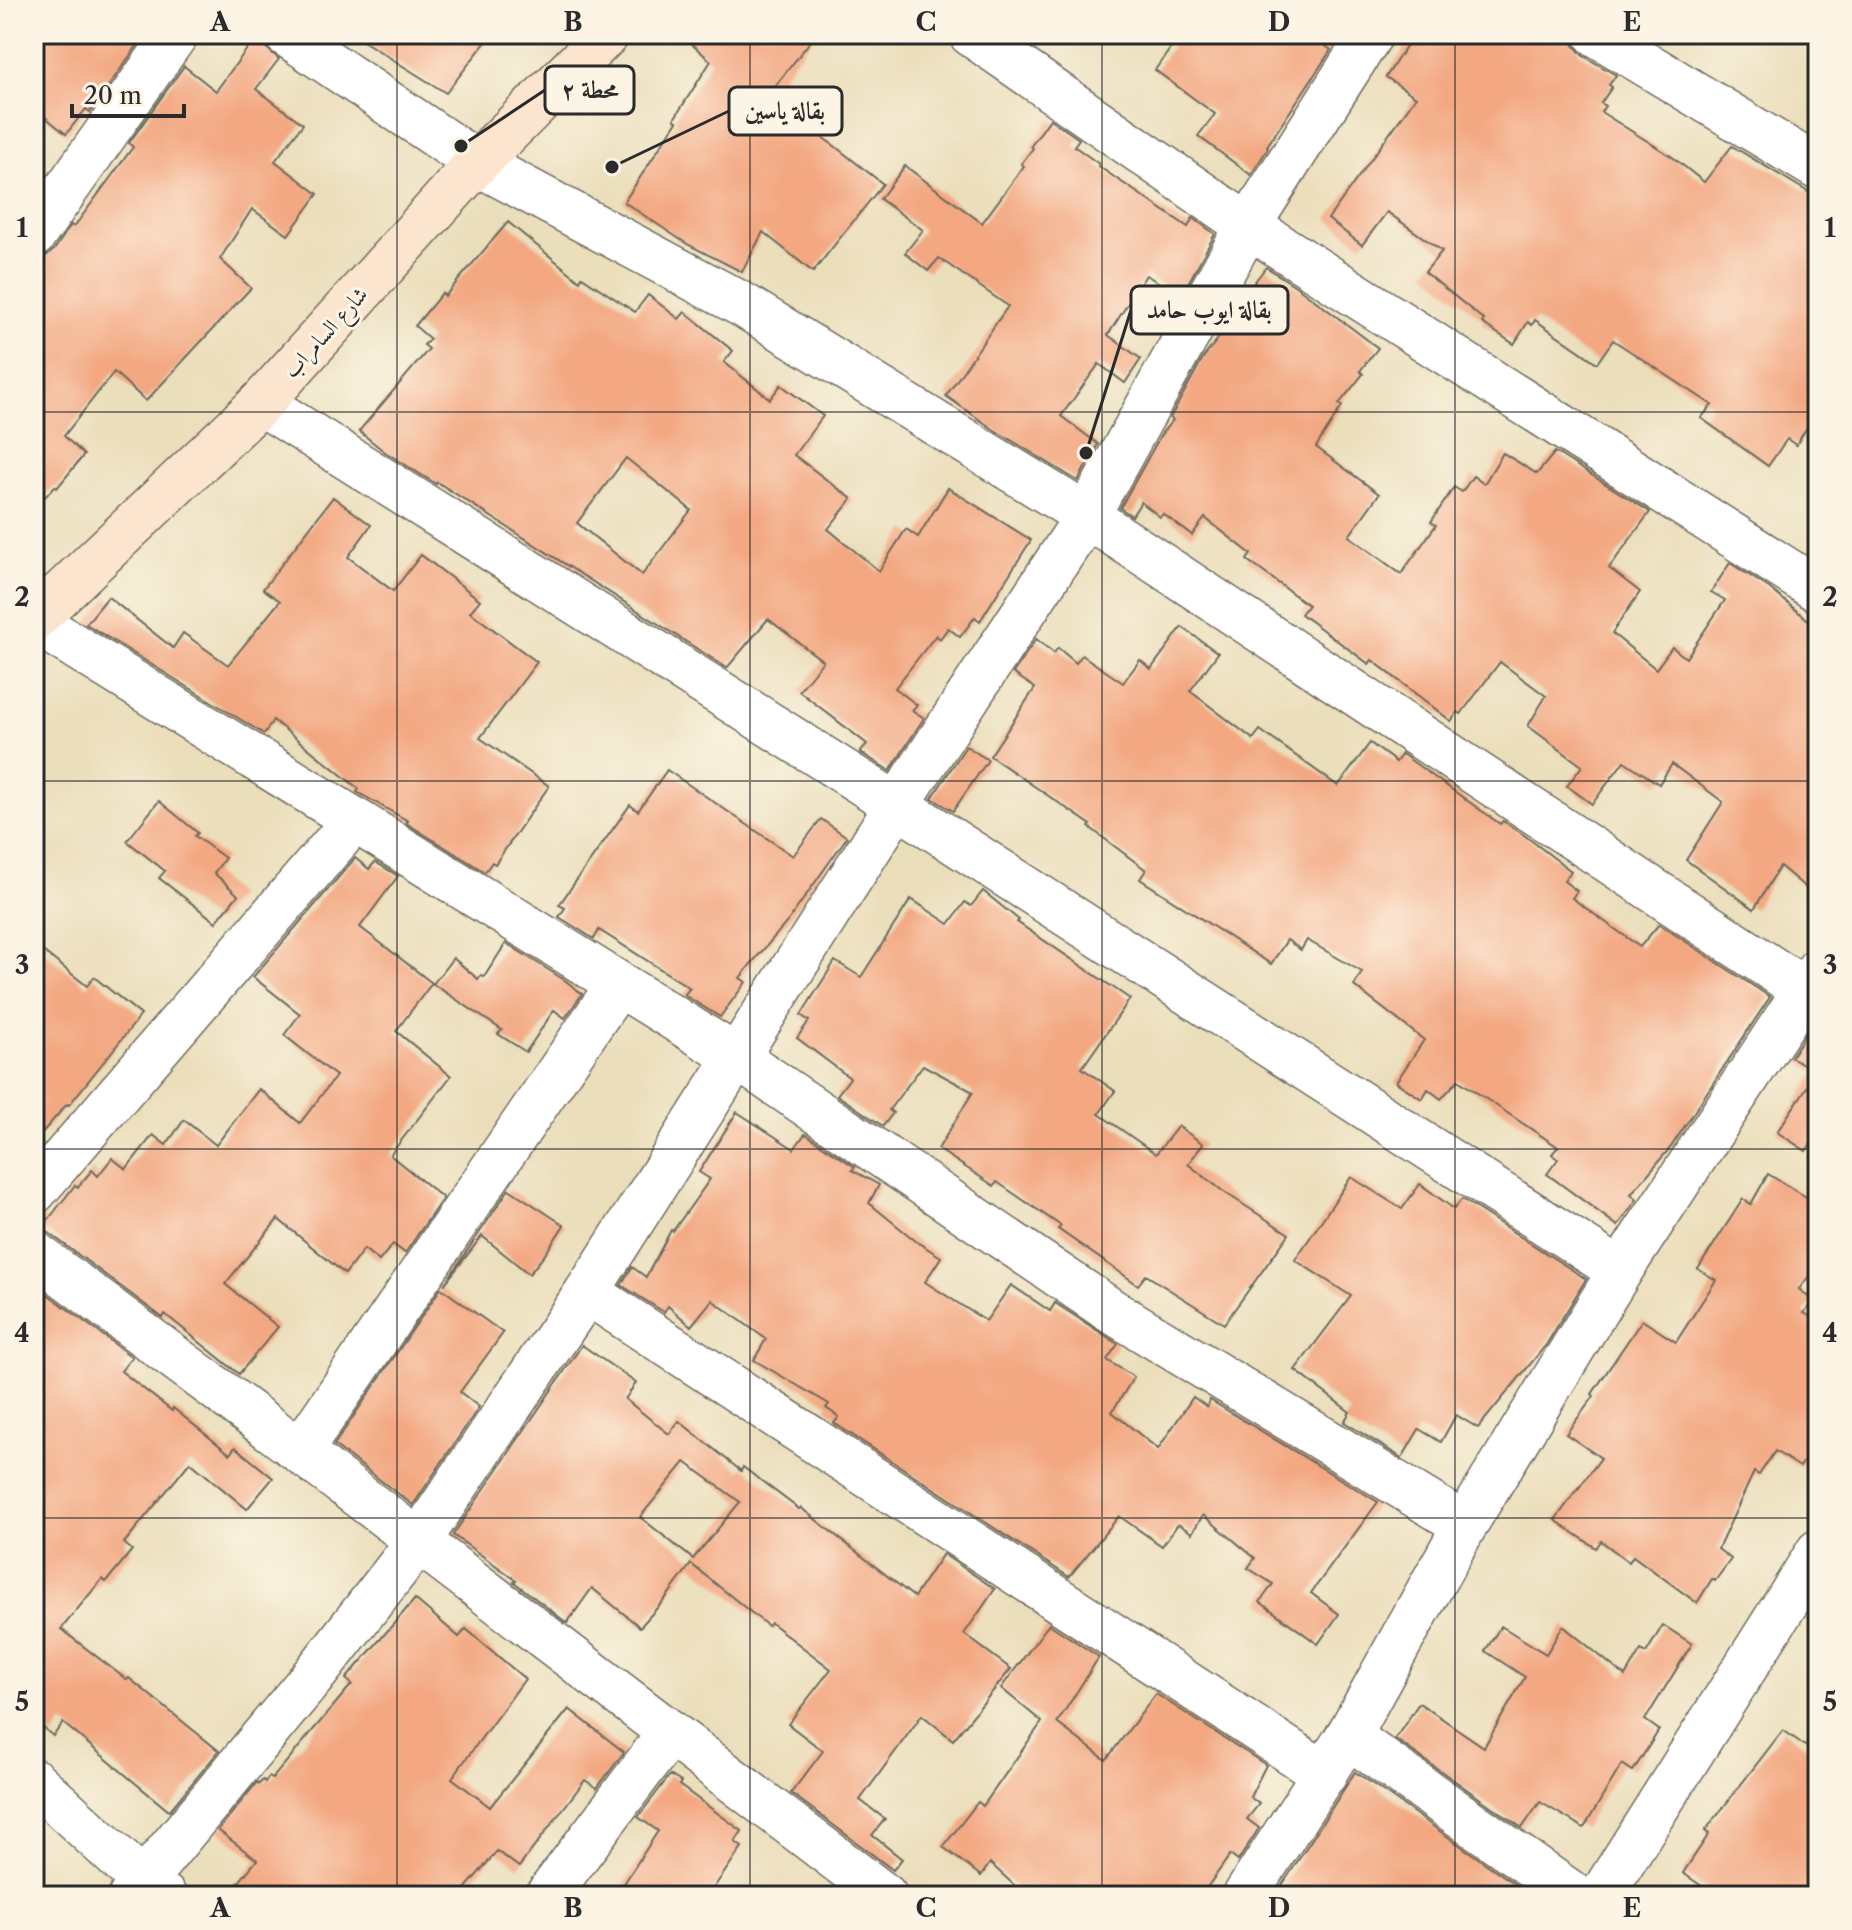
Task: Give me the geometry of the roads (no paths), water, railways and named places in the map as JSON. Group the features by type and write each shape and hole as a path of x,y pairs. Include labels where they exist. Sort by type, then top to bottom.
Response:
{"street":[{"path":"34,235 176,34"},
{"path":"286,34 477,163 743,305 1087,516 1813,987 1620,1271 1465,1525 1348,1736 1245,1896"},
{"name":"شارع السامراب","path":"34,620 261,403 477,163 607,34"},
{"path":"971,34 1248,226 1818,590"},
{"path":"34,1781 146,1891 418,1542 587,1292 897,805 1087,516 1248,226 1371,34"},
{"path":"1596,34 1818,168"},
{"path":"261,403 897,805 1620,1271"},
{"path":"34,620 738,1058 1110,1310 1465,1525"},
{"path":"34,1192 354,821"},
{"path":"300,1451 618,985"},
{"path":"34,1253 885,1896"},
{"path":"587,1292 1325,1774"},
{"path":"1601,1896 1818,1552"},
{"path":"547,1896 669,1734"},
{"path":"1348,1736 1575,1896"}],"place":[{"name":"محطة ٢","path":"461,146"},
{"name":"بقالة ياسين","path":"612,167"},
{"name":"بقالة ايوب حامد","path":"1086,453"}]}
